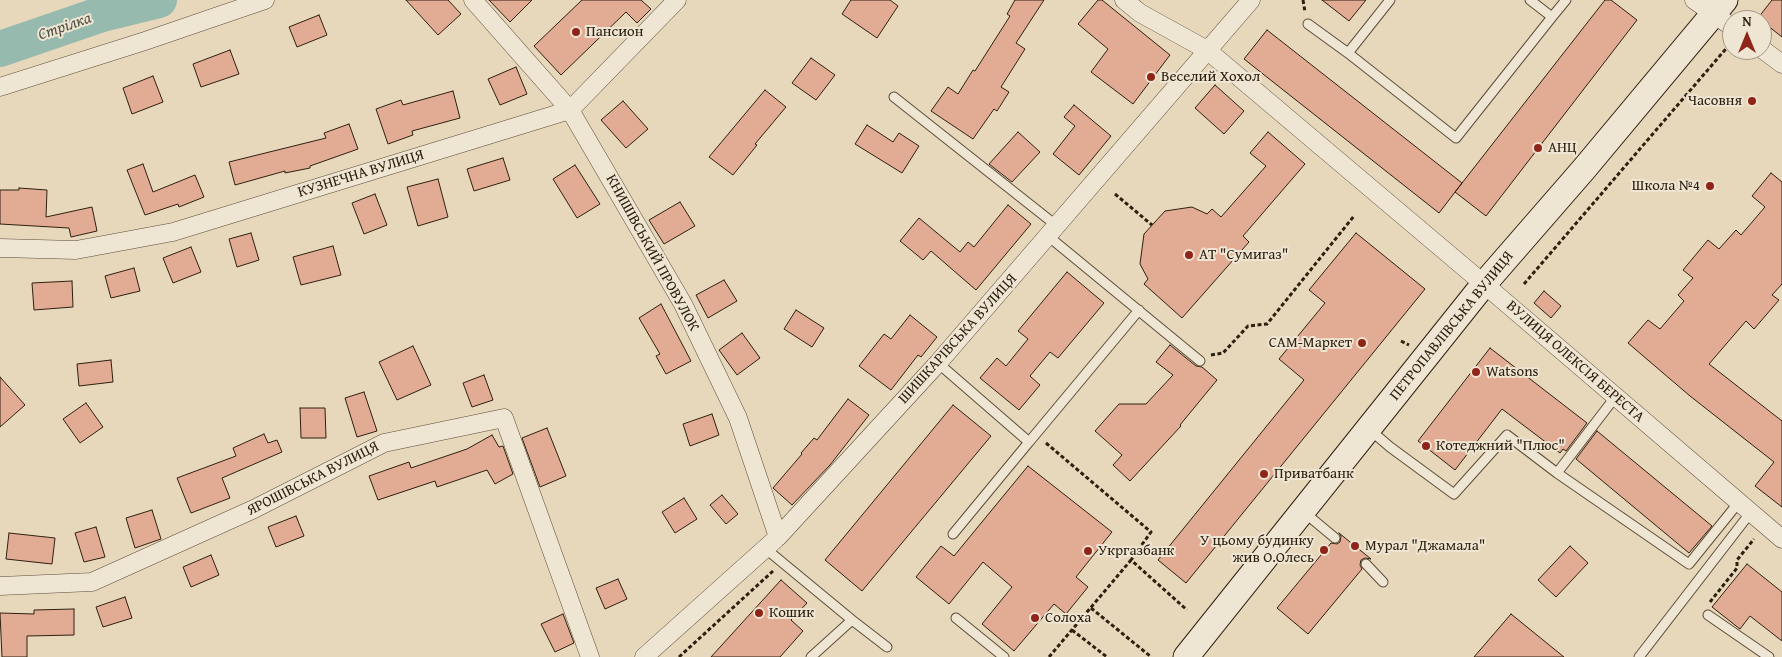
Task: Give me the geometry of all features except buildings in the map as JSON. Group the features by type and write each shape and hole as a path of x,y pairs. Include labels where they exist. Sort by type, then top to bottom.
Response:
{"main road":[{"name":"ПЕТРОПАВЛІВСЬКА ВУЛИЦЯ","path":"1186,657 1484,284 1584,169 1716,10"}],"street":[{"path":"0,87 146,41 265,0"},
{"name":"КНИШІВСЬКИЙ ПРОВУЛОК","path":"473,0 570,110 683,304 738,418 772,543"},
{"name":"КУЗНЕЧНА ВУЛИЦЯ","path":"0,248 76,250 173,232 570,110 677,0"},
{"path":"1124,0 1145,6 1206,50"},
{"name":"ШИШКАРІВСЬКА ВУЛИЦЯ","path":"644,657 772,543 938,363 1251,0"},
{"name":"ВУЛИЦЯ ОЛЕКСІЯ БЕРЕСТА","path":"1206,50 1616,396 1782,539"},
{"name":"ЯРОШІВСЬКА ВУЛИЦЯ","path":"0,586 92,582 254,509 384,443 504,418 590,657"}],"lane":[{"path":"1348,53 1390,0"},
{"path":"1530,0 1552,17"},
{"path":"1308,24 1456,138 1566,0"},
{"path":"894,97 1053,231 1139,310 1196,358"},
{"path":"953,534 1139,310"},
{"path":"938,363 1029,442"},
{"path":"1557,473 1616,396"},
{"path":"1369,429 1390,447 1454,494 1507,435 1557,473 1690,564 1745,507"},
{"path":"1639,657 1745,507"},
{"path":"1302,511 1334,538"},
{"path":"772,543 783,562 887,647"},
{"path":"1366,564 1383,582"},
{"path":"1708,614 1769,657"},
{"path":"956,618 1004,657"},
{"path":"811,657 852,620"}],"path":[{"path":"1524,284 1722,54"},
{"path":"1115,194 1152,225"},
{"path":"1196,358 1223,353 1248,326 1267,324 1354,216"},
{"path":"1036,434 1151,532 1131,560 1049,657"},
{"path":"1708,614 1706,608 1737,568 1737,560 1765,524"},
{"path":"1131,560 1187,610"},
{"path":"679,657 783,562"},
{"path":"1091,608 1150,656"},
{"path":"1072,630 1107,657"}],"waterway":[{"name":"Стрілка","path":"0,49 102,14 159,0"}],"place":[{"name":"Пансион","path":"576,32"},
{"name":"Веселий Хохол","path":"1151,77"},
{"name":"Часовня","path":"1752,101"},
{"name":"АНЦ","path":"1538,148"},
{"name":"Школа №4","path":"1710,186"},
{"name":"АТ \"Сумигаз\"","path":"1189,255"},
{"name":"САМ-Маркет","path":"1362,343"},
{"name":"Watsons","path":"1476,372"},
{"name":"Котеджний \"Плюс\"","path":"1426,446"},
{"name":"Приватбанк","path":"1264,474"},
{"name":"Мурал \"Джамала\"","path":"1355,546"},
{"name":"У цьому будинку жив О.Олесь","path":"1324,550"},
{"name":"Укргазбанк","path":"1088,551"},
{"name":"Кошик","path":"759,613"},
{"name":"Солоха","path":"1035,618"}]}
